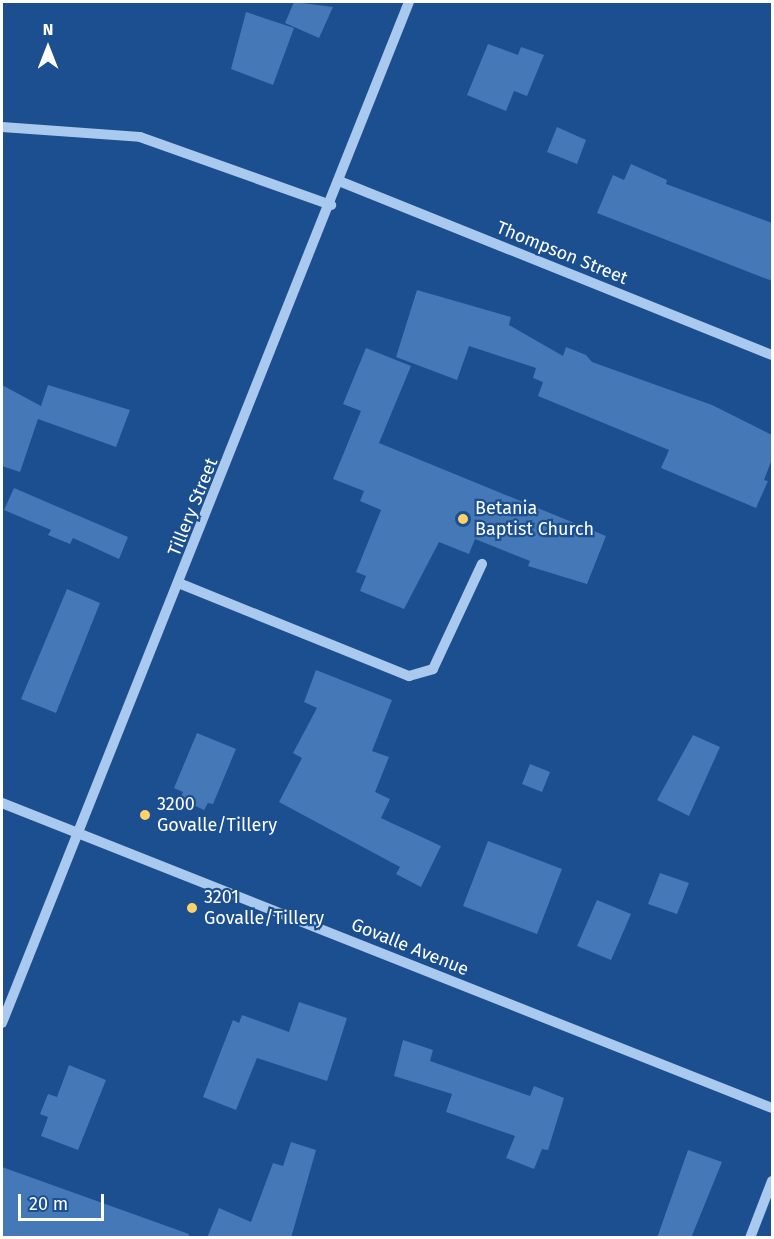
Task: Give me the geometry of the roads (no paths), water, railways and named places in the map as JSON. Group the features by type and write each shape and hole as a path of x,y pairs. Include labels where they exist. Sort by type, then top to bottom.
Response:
{"street":[{"name":"Tillery Street","path":"2,1023 181,584 409,2"},
{"path":"2,127 140,137 331,204"},
{"name":"Thompson Street","path":"339,182 772,355"},
{"path":"181,584 409,676 433,669 482,564"},
{"name":"Govalle Avenue","path":"2,803 772,1108"},
{"path":"750,1238 772,1181"}],"place":[{"name":"Betania Baptist Church","path":"463,519"},
{"name":"3200 Govalle/Tillery","path":"145,815"},
{"name":"3201 Govalle/Tillery","path":"192,908"}]}
